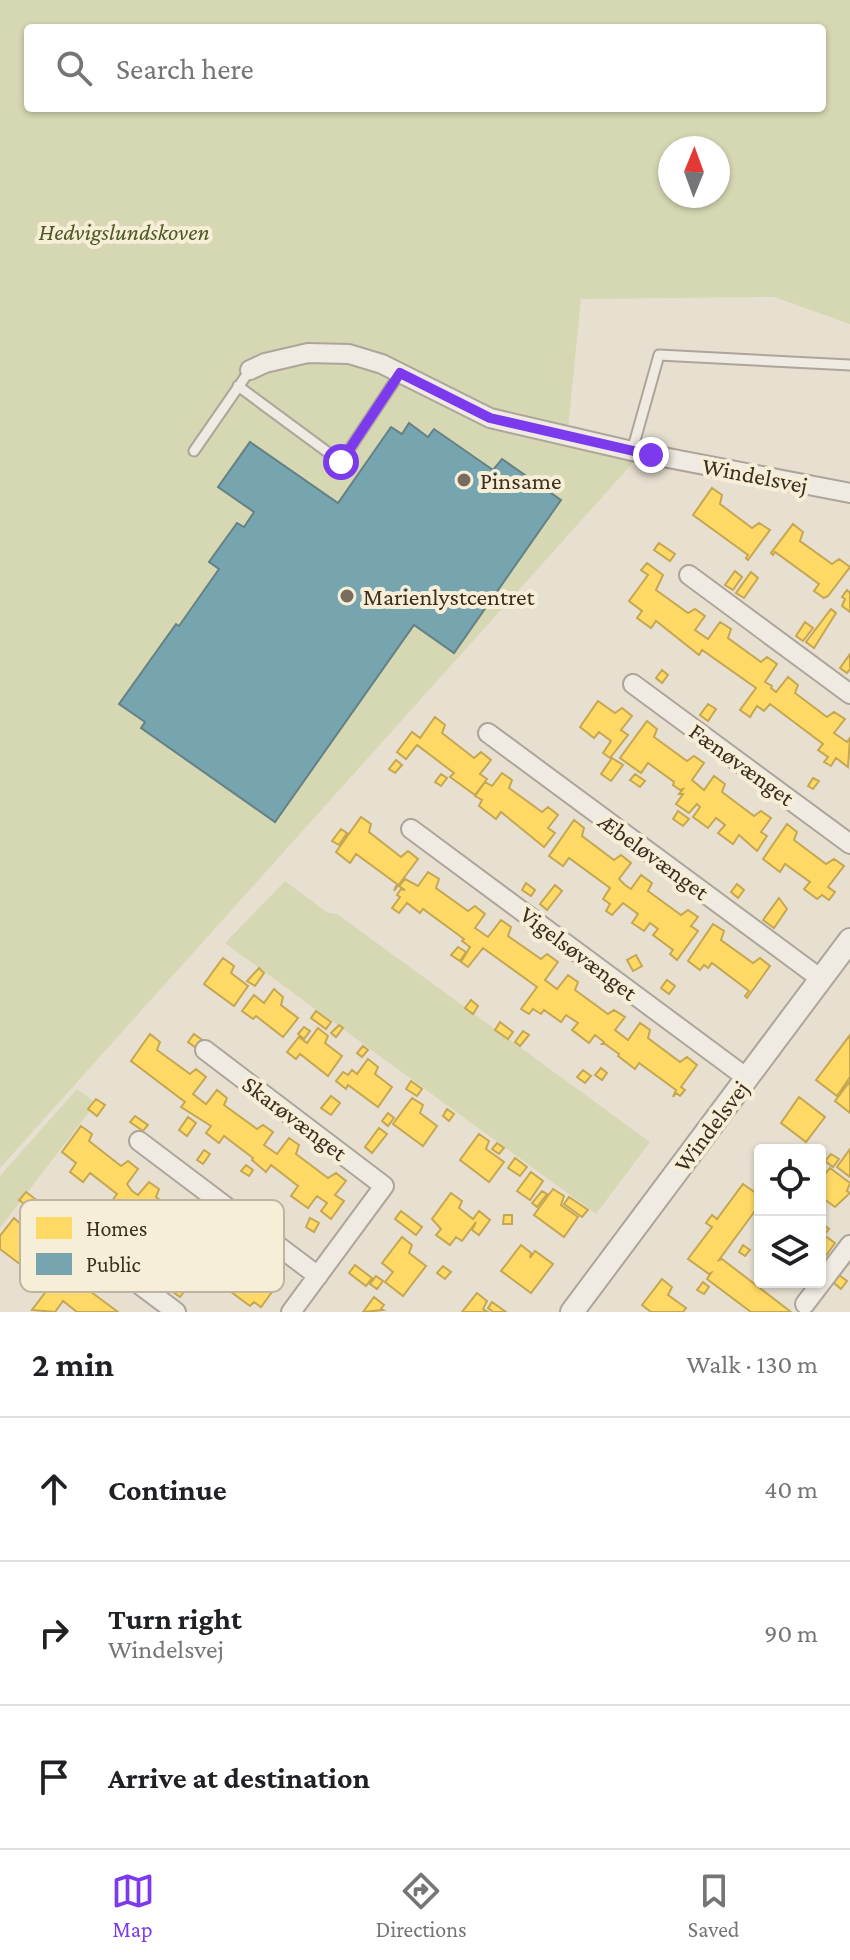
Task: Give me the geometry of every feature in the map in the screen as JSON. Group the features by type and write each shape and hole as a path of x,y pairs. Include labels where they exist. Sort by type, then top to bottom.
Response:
{"street":[{"name":"Windelsvej","path":"250,370 265,363 308,353 349,354 382,364 490,418 632,451 850,493"},
{"path":"689,575 850,694"},
{"name":"Fænøvænget","path":"633,684 850,844"},
{"name":"Æbeløvænget","path":"488,733 821,979"},
{"name":"Vigelsøvænget","path":"411,829 747,1078"},
{"name":"Windelsvej","path":"572,1312 850,940"},
{"name":"Skarøvænget","path":"205,1050 384,1186 318,1276"},
{"path":"139,1141 217,1200"},
{"path":"805,1304 850,1245"},
{"path":"284,1250 318,1276 291,1312"},
{"path":"149,1292 176,1312"}],"lane":[{"path":"632,451 659,355 850,365"},
{"path":"194,451 250,370"},
{"path":"238,386 341,462 400,373"}],"green space":[{"name":"Hedvigslundskoven","path":"0,0 850,0 850,324 774,297 581,299 568,429 648,446 0,1168"},
{"path":"285,881 328,913 337,914 650,1142 596,1214 225,943"},
{"path":"77,1089 96,1103 0,1228 0,1176"}],"building: Homes":[{"path":"712,488 722,495 720,504 752,528 759,523 770,530 748,560 748,555 693,515"},
{"path":"793,524 803,532 800,541 832,564 839,559 850,567 824,598 814,591 819,584 775,552 773,555 771,553"},
{"path":"659,543 675,554 670,561 654,550"},
{"path":"647,563 663,575 656,590 688,613 695,609 705,616 695,630 708,639 720,622 731,629 728,638 761,662 767,657 777,664 765,682 776,692 788,677 798,685 795,693 827,717 834,712 845,719 834,733 847,742 850,738 848,767 836,758 831,766 824,762 828,757 818,750 823,744 770,704 764,711 757,706 750,717 740,710 756,688 702,650 699,655 656,621 651,628 637,618 642,611 629,601 648,575 641,570"},
{"path":"735,571 742,577 733,590 725,585"},
{"path":"751,572 758,578 744,598 736,593"},
{"path":"847,590 850,593 850,612 842,606 845,599 842,597"},
{"path":"831,609 836,613 814,648 806,642"},
{"path":"805,622 813,628 803,641 796,636"},
{"path":"850,654 850,669 847,673 840,668"},
{"path":"662,670 668,675 662,683 656,678"},
{"path":"598,701 615,713 622,708 632,716 621,730 628,735 610,758 603,753 611,741 599,732 594,738 580,727"},
{"path":"708,704 716,709 708,721 700,715"},
{"path":"435,717 445,725 442,733 474,758 481,752 491,760 480,774 487,779 475,795 450,777 454,773 417,745 406,759 397,752 412,732 420,738"},
{"path":"647,721 657,729 654,737 687,761 694,756 704,763 692,780 704,790 714,776 725,784 722,792 754,816 761,811 771,818 761,832 767,836 757,851 739,835 733,844 718,833 725,825 716,818 708,828 693,817 700,807 697,804 689,813 676,804 683,789 673,785 674,782 648,763 641,773 620,758"},
{"path":"612,758 623,765 611,781 601,774"},
{"path":"396,760 402,765 395,773 389,769"},
{"path":"502,773 512,780 509,788 542,812 548,807 558,815 548,828 555,833 544,847 501,812 496,819 479,806 482,800 475,796 485,782 492,786"},
{"path":"441,774 447,778 441,786 435,782"},
{"path":"635,774 645,781 640,787 630,780"},
{"path":"813,778 819,781 813,789 808,786"},
{"path":"678,811 689,819 683,826 673,819"},
{"path":"361,817 371,824 369,832 401,857 408,851 418,859 394,891 397,884 356,854 350,863 336,852"},
{"path":"574,820 584,828 582,836 614,860 621,855 631,863 619,879 625,885 631,889 641,875 652,883 648,891 681,915 688,910 698,917 691,926 698,931 677,960 670,954 673,950 653,935 658,929 650,923 644,931 632,923 638,914 623,903 612,915 606,911 610,904 603,899 610,888 569,858 563,866 549,856"},
{"path":"787,824 797,832 794,840 826,864 834,859 844,866 828,887 835,892 829,900 822,895 817,899 804,889 810,882 785,864 780,872 763,859"},
{"path":"341,829 347,833 339,845 332,841"},
{"path":"428,872 439,879 436,888 468,911 475,906 485,914 475,928 488,937 501,920 511,927 508,936 541,959 547,954 558,962 545,980 557,989 568,975 578,982 575,990 608,1014 614,1010 625,1017 615,1030 628,1040 640,1023 650,1030 648,1038 680,1062 687,1057 697,1065 681,1087 685,1090 680,1096 676,1093 673,1097 676,1090 639,1063 635,1069 595,1035 589,1043 572,1030 578,1023 566,1015 561,1022 544,1010 541,1014 533,1009 529,1014 521,1009 537,987 483,948 468,967 461,962 470,947 462,941 464,939 423,909 420,913 407,903 399,913 392,908 400,897 397,895 401,889 405,890 399,886 405,879 418,886"},
{"path":"526,883 535,890 531,896 522,890"},
{"path":"737,884 744,890 738,898 731,892"},
{"path":"555,885 562,891 547,910 540,904"},
{"path":"779,898 787,909 774,928 763,920"},
{"path":"713,924 724,931 721,940 753,963 760,958 770,966 747,998 745,996 749,991 712,963 700,970 688,961"},
{"path":"458,947 466,952 460,961 451,955"},
{"path":"636,955 642,966 633,971 627,960"},
{"path":"223,958 234,966 231,973 248,986 234,1006 204,984"},
{"path":"259,968 264,973 255,986 247,981"},
{"path":"667,980 675,986 669,994 661,988"},
{"path":"274,989 283,997 281,1005 298,1018 283,1037 256,1016 253,1019 242,1011 254,995 264,1003"},
{"path":"471,1000 478,1006 473,1014 465,1008"},
{"path":"316,1011 331,1022 326,1029 311,1018"},
{"path":"500,1022 513,1032 508,1039 495,1030"},
{"path":"339,1025 343,1028 336,1037 331,1033"},
{"path":"304,1027 310,1031 304,1039 298,1034"},
{"path":"318,1028 328,1036 325,1043 342,1056 328,1076 300,1054 296,1059 287,1052 299,1037 307,1043"},
{"path":"523,1031 529,1035 520,1046 515,1042"},
{"path":"150,1034 160,1042 157,1050 190,1074 196,1069 206,1077 193,1094 206,1104 217,1090 227,1098 224,1105 257,1129 263,1125 273,1132 264,1145 277,1154 289,1138 299,1145 296,1154 328,1178 336,1173 346,1181 335,1195 344,1201 331,1219 321,1211 327,1203 317,1196 308,1208 291,1196 298,1186 271,1165 266,1172 224,1136 219,1143 206,1133 211,1126 181,1107 185,1102 131,1061"},
{"path":"194,1034 205,1042 199,1050 188,1042"},
{"path":"850,1035 850,1077 837,1096 816,1080"},
{"path":"363,1046 368,1050 362,1057 357,1053"},
{"path":"368,1059 378,1067 375,1074 392,1087 378,1107 348,1085 346,1089 336,1081 343,1072 348,1075 352,1070 357,1074"},
{"path":"601,1068 607,1073 602,1080 595,1075"},
{"path":"583,1070 591,1076 585,1083 577,1077"},
{"path":"411,1081 422,1089 417,1096 406,1089"},
{"path":"850,1081 850,1113 835,1101"},
{"path":"331,1096 340,1103 331,1115 321,1108"},
{"path":"799,1097 825,1117 806,1142 781,1123"},
{"path":"412,1098 423,1105 420,1113 437,1126 423,1146 393,1124"},
{"path":"96,1099 105,1105 97,1116 88,1109"},
{"path":"447,1109 454,1114 449,1121 443,1116"},
{"path":"388,1113 394,1118 388,1126 382,1121"},
{"path":"135,1116 148,1125 143,1131 130,1122"},
{"path":"188,1117 196,1123 187,1136 179,1130"},
{"path":"81,1126 92,1134 89,1141 121,1166 128,1161 138,1169 127,1184 132,1191 138,1195 149,1182 159,1189 156,1197 160,1200 113,1200 117,1194 90,1173 83,1182 70,1172 76,1163 62,1152"},
{"path":"379,1128 387,1134 372,1153 365,1147"},
{"path":"479,1134 489,1141 486,1149 504,1162 489,1182 460,1160"},
{"path":"497,1143 504,1148 499,1154 492,1149"},
{"path":"850,1149 850,1177 837,1167"},
{"path":"204,1150 210,1154 203,1164 197,1160"},
{"path":"831,1154 839,1159 833,1167 826,1160"},
{"path":"515,1158 527,1167 520,1176 508,1168"},
{"path":"246,1165 253,1170 249,1176 241,1171"},
{"path":"830,1168 850,1183 847,1191 850,1193 835,1207 826,1200 826,1173"},
{"path":"531,1172 543,1181 530,1200 517,1191"},
{"path":"743,1184 754,1192 754,1212 719,1260 722,1259 754,1284 754,1288 760,1288 791,1312 751,1312 707,1279 711,1273 688,1259 712,1227 706,1223 712,1215 717,1219"},
{"path":"553,1189 564,1196 561,1205 578,1217 564,1237 534,1215"},
{"path":"542,1191 547,1194 537,1207 532,1203"},
{"path":"26,1192 37,1200 20,1201"},
{"path":"451,1193 462,1201 459,1208 473,1219 479,1211 490,1220 479,1235 472,1230 476,1222 462,1241 456,1237 450,1245 436,1235 441,1229 432,1219"},
{"path":"569,1197 588,1210 582,1217 564,1204"},
{"path":"401,1211 422,1227 416,1235 395,1219"},
{"path":"504,1215 512,1215 512,1224 503,1224"},
{"path":"14,1218 20,1223 20,1264 0,1249 0,1236"},
{"path":"310,1218 319,1223 314,1232 306,1227"},
{"path":"826,1236 835,1243 826,1256"},
{"path":"402,1237 412,1245 409,1253 426,1266 403,1296 385,1282 393,1272 382,1263"},
{"path":"521,1245 531,1253 530,1258 535,1251 553,1264 531,1293 501,1271"},
{"path":"743,1245 750,1250 745,1256 739,1252"},
{"path":"355,1265 372,1278 366,1286 349,1273"},
{"path":"443,1266 451,1272 445,1279 437,1273"},
{"path":"839,1275 847,1281 841,1289 834,1283"},
{"path":"376,1276 383,1281 377,1289 370,1284"},
{"path":"662,1279 672,1287 668,1295 686,1308 683,1312 651,1312 642,1305"},
{"path":"703,1282 709,1287 704,1294 697,1290"},
{"path":"46,1292 91,1292 118,1312 77,1312 63,1301 55,1312 32,1310"},
{"path":"231,1292 272,1292 261,1307 254,1302 250,1306"},
{"path":"477,1293 487,1301 483,1309 488,1312 462,1312"},
{"path":"374,1297 384,1305 383,1310 363,1312"},
{"path":"492,1302 506,1312 493,1312 488,1308"}],"building: Public":[{"name":"Marienlystcentret","path":"409,423 428,437 434,429 493,470 502,459 561,500 454,653 414,625 275,822 141,728 145,722 119,704 219,569 209,562 237,523 244,527 254,512 218,487 250,442 338,503 391,427 402,434"}],"place":[{"name":"Pinsame","path":"464,480"},
{"name":"Marienlystcentret","path":"347,596"}],"route":[{"path":"341,462 400,373 490,418 651,455"}]}
